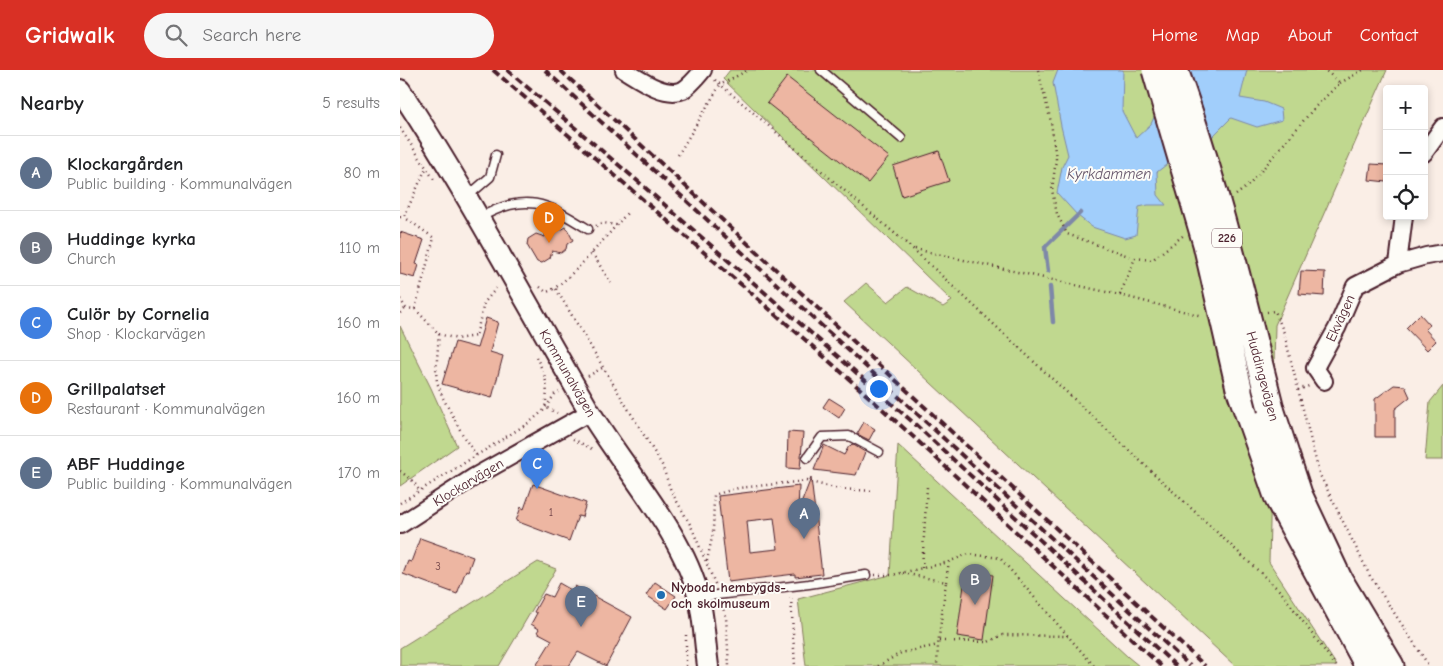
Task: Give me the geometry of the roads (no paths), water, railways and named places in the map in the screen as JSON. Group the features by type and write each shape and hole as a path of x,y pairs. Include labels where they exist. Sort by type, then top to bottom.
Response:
{"main road":[{"name":"Huddingevägen","path":"1155,70 1206,244 1239,388 1278,499 1368,666"},
{"name":"Huddingevägen","path":"1175,70 1190,112 1230,249 1271,409 1299,494 1339,579 1391,666"}],"street":[{"path":"624,70 652,87 668,91 681,91 692,84 703,70"},
{"name":"Kommunalvägen","path":"400,90 479,218 590,412 667,528 682,556 698,598 708,666"},
{"path":"1428,148 1443,127"},
{"path":"1404,220 1398,264 1443,253"},
{"name":"Ekvägen","path":"1324,381 1315,368 1338,328 1355,286 1398,264"},
{"name":"Klockarvägen","path":"400,525 474,477 590,412"}],"lane":[{"path":"821,70 901,138"},
{"path":"466,197 490,177 496,155"},
{"path":"479,218 510,204 532,202 562,212 588,229"},
{"path":"807,458 822,437 849,436 879,452"},
{"path":"698,598 866,575"}],"water":[{"name":"Kyrkdammen","path":"1058,70 1123,70 1122,111 1136,138 1151,124 1175,70 1247,70 1240,98 1264,102 1281,109 1282,120 1257,127 1231,118 1207,142 1166,165 1157,172 1158,195 1166,205 1139,207 1136,235 1125,238 1092,227 1078,216 1057,193 1062,167 1068,155 1053,83"}],"waterway":[{"path":"1048,271 1045,247 1080,213"},
{"path":"1050,287 1053,322"}],"railway":[{"path":"493,70 810,344 1161,666"},
{"path":"507,70 634,178 916,425 1176,666"},
{"path":"545,70 1190,666"},
{"path":"560,70 1205,666"}],"place":[{"name":"Grillpalatset","path":"549,243"},
{"name":"Culör by Cornelia","path":"537,489"},
{"name":"Klockargården","path":"804,539"},
{"name":"Nyboda hembygds- och skolmuseum","path":"661,595"},
{"name":"Huddinge kyrka","path":"975,605"},
{"name":"ABF Huddinge","path":"581,627"}]}
